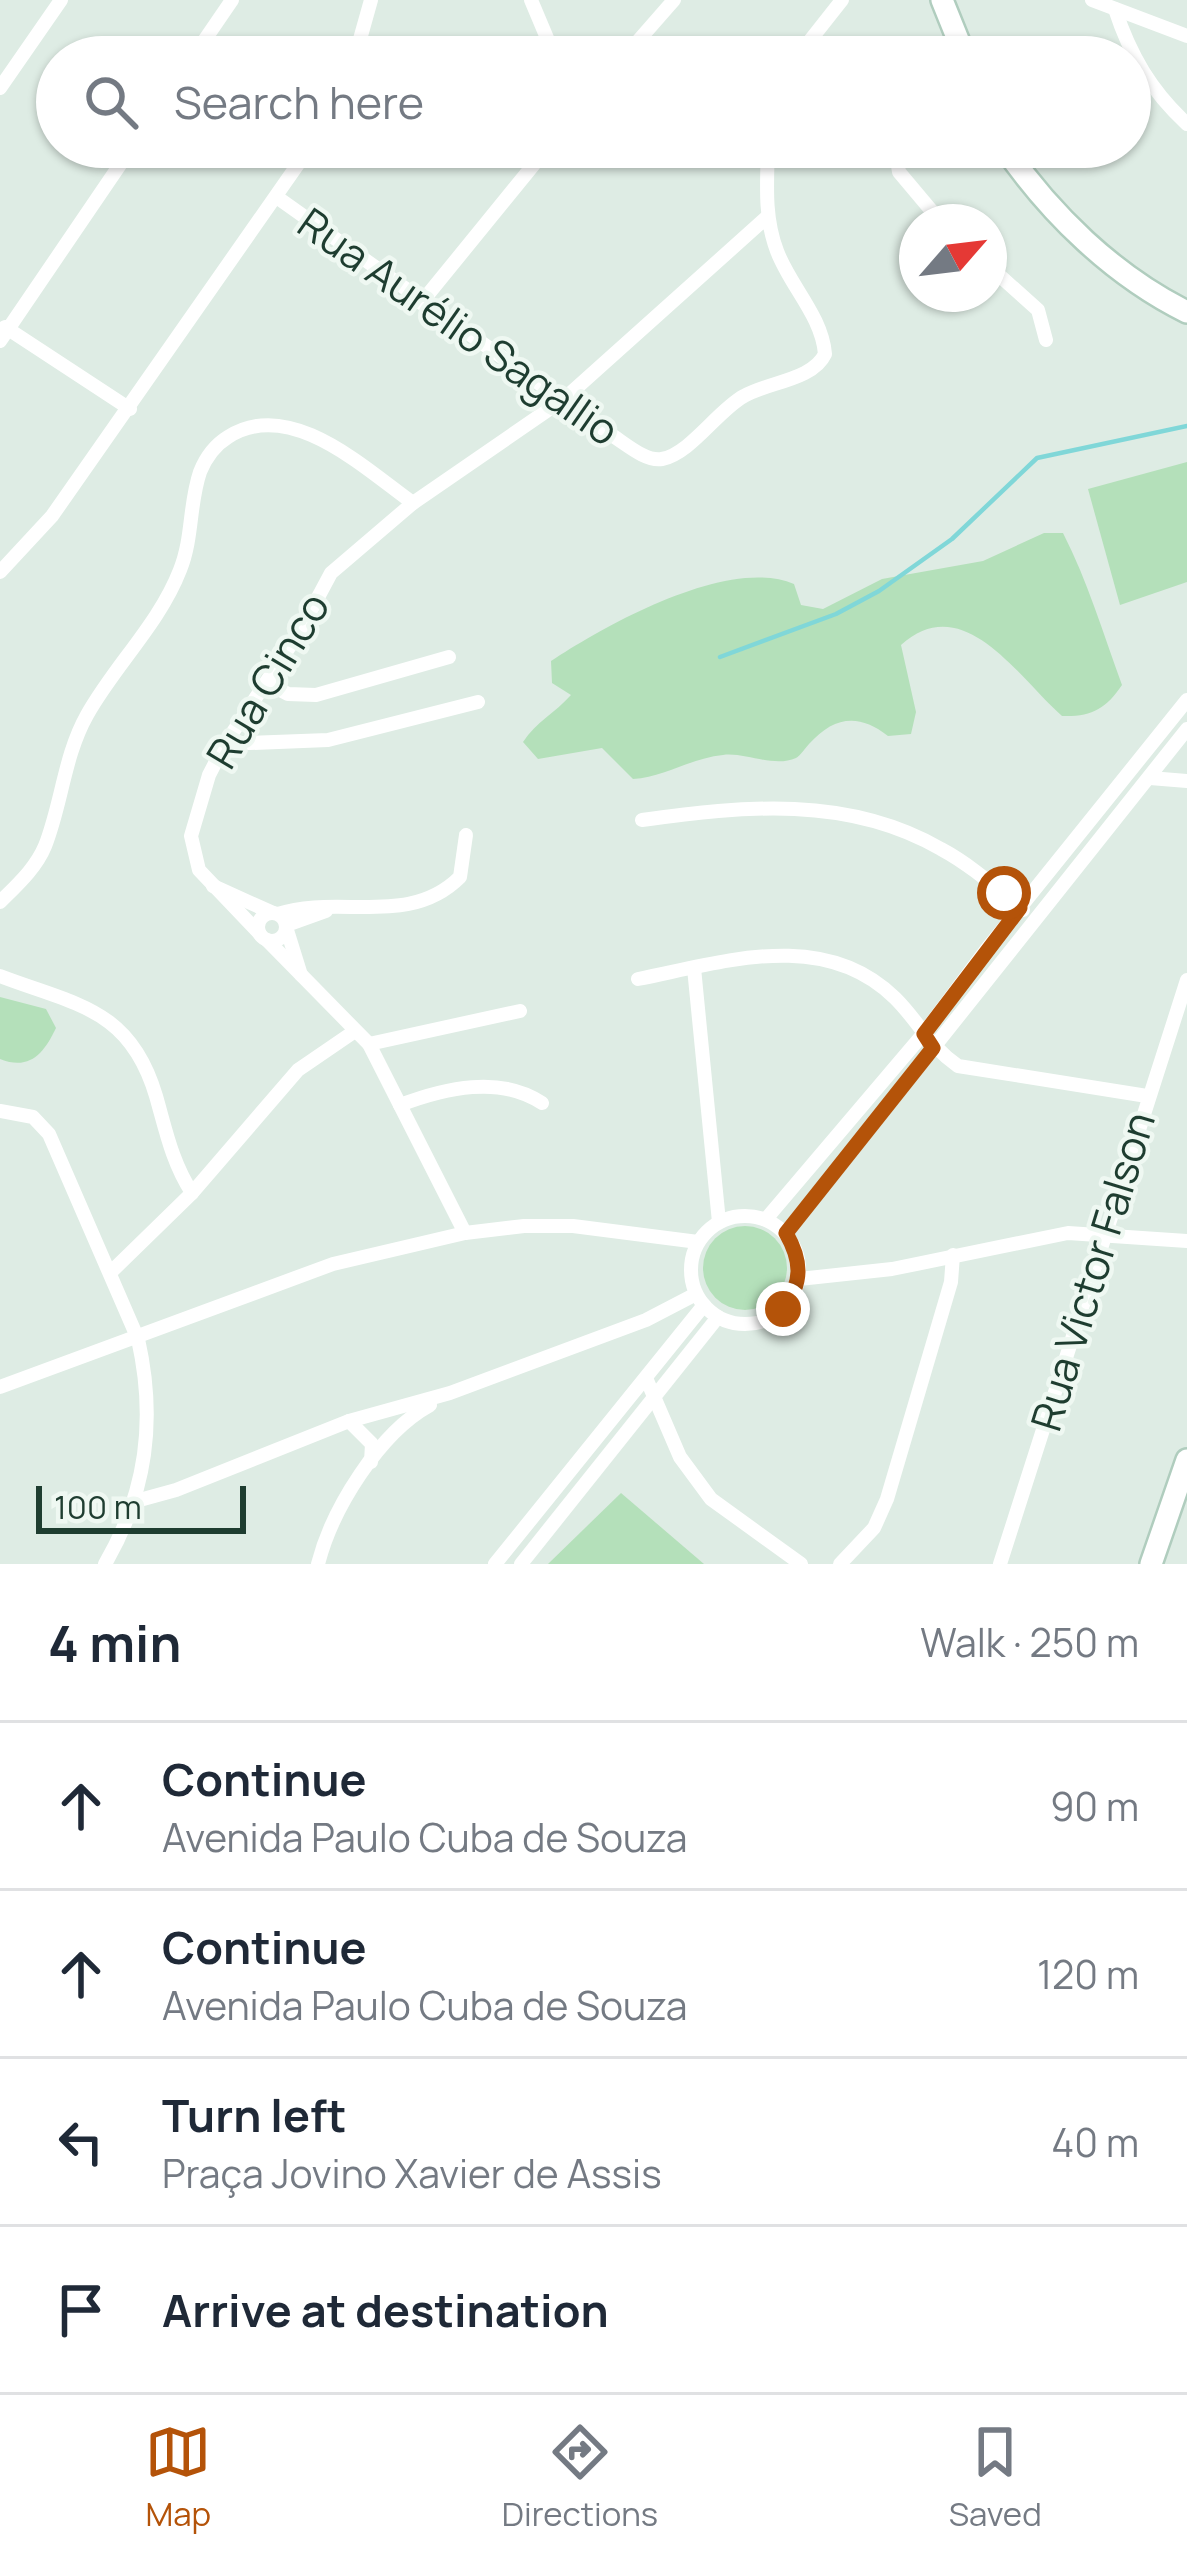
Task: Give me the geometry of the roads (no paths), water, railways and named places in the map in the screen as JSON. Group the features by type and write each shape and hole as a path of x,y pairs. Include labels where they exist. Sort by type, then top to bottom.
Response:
{"main road":[{"path":"943,1 947,36"},
{"path":"943,1 957,36"},
{"path":"1021,168 1088,242 1144,287 1187,312"},
{"path":"1151,1564 1187,1460"}],"street":[{"path":"36,36 61,0"},
{"path":"207,36 232,0"},
{"path":"361,36 371,0"},
{"path":"531,0 546,36"},
{"path":"642,36 674,0"},
{"path":"814,36 842,0"},
{"path":"1092,0 1187,36"},
{"path":"1115,9 1123,36"},
{"path":"0,88 36,36"},
{"path":"1151,84 1187,124"},
{"path":"117,168 3,331 130,409"},
{"path":"0,572 52,516 297,168"},
{"path":"421,303 531,168"},
{"path":"767,217 768,168"},
{"path":"898,168 926,204"},
{"name":"Rua Aurélio Sagallio","path":"278,198 421,303 650,459 672,455 738,399 821,364 825,354 821,332 778,254 767,217"},
{"name":"Rua Cinco","path":"369,1044 199,870 191,836 208,775 331,573 412,503 563,399 767,217"},
{"path":"1007,282 1037,310 1046,340"},
{"path":"0,902 45,848 84,720 158,614 180,571 200,473 218,444 256,424 278,424 311,435 349,457 412,503"},
{"path":"267,683 300,697 316,695 449,657"},
{"path":"766,1219 924,1034 1187,700"},
{"path":"224,745 328,740 478,702"},
{"path":"786,1233 1187,729"},
{"path":"1150,778 1187,781"},
{"path":"642,820 741,808 844,812 938,847 1034,918"},
{"path":"281,921 277,941 263,937 260,920 281,921 336,907 394,907 442,892 460,878 466,835"},
{"path":"213,886 281,921 301,975"},
{"path":"638,979 745,957 803,955 836,960 893,996 933,1048 958,1066 1148,1096"},
{"path":"694,968 719,1222"},
{"path":"0,976 72,1002 121,1029 150,1078 168,1144 192,1193"},
{"name":"Rua Victor Falson","path":"1000,1564 1187,980"},
{"path":"465,1233 369,1044 520,1011"},
{"path":"111,1272 192,1193 298,1070 355,1031"},
{"path":"400,1106 443,1091 480,1087 509,1087 542,1103"},
{"path":"0,1111 23,1114 42,1124 111,1272 146,1373 146,1459 136,1501 105,1564"},
{"path":"734,1216 766,1219 786,1233 796,1250 799,1279 794,1295 769,1319 735,1323 718,1317 700,1300 691,1259 698,1243 719,1222 734,1216"},
{"path":"2,1381 138,1339 333,1264 465,1233 573,1226 698,1243"},
{"path":"799,1279 892,1269 1068,1233 1187,1241"},
{"path":"840,1564 874,1528 887,1499 951,1282 953,1255"},
{"path":"496,1564 646,1378 700,1300"},
{"path":"136,1501 176,1490 349,1421 450,1394 700,1300"},
{"path":"521,1564 718,1317"},
{"path":"646,1378 680,1457 711,1499 801,1564"},
{"path":"319,1564 337,1508 371,1462 405,1424 450,1394"},
{"path":"349,1421 372,1444 371,1462"}],"waterway":[{"path":"720,657 836,614 879,591 952,539 1037,458 1187,426"}]}
